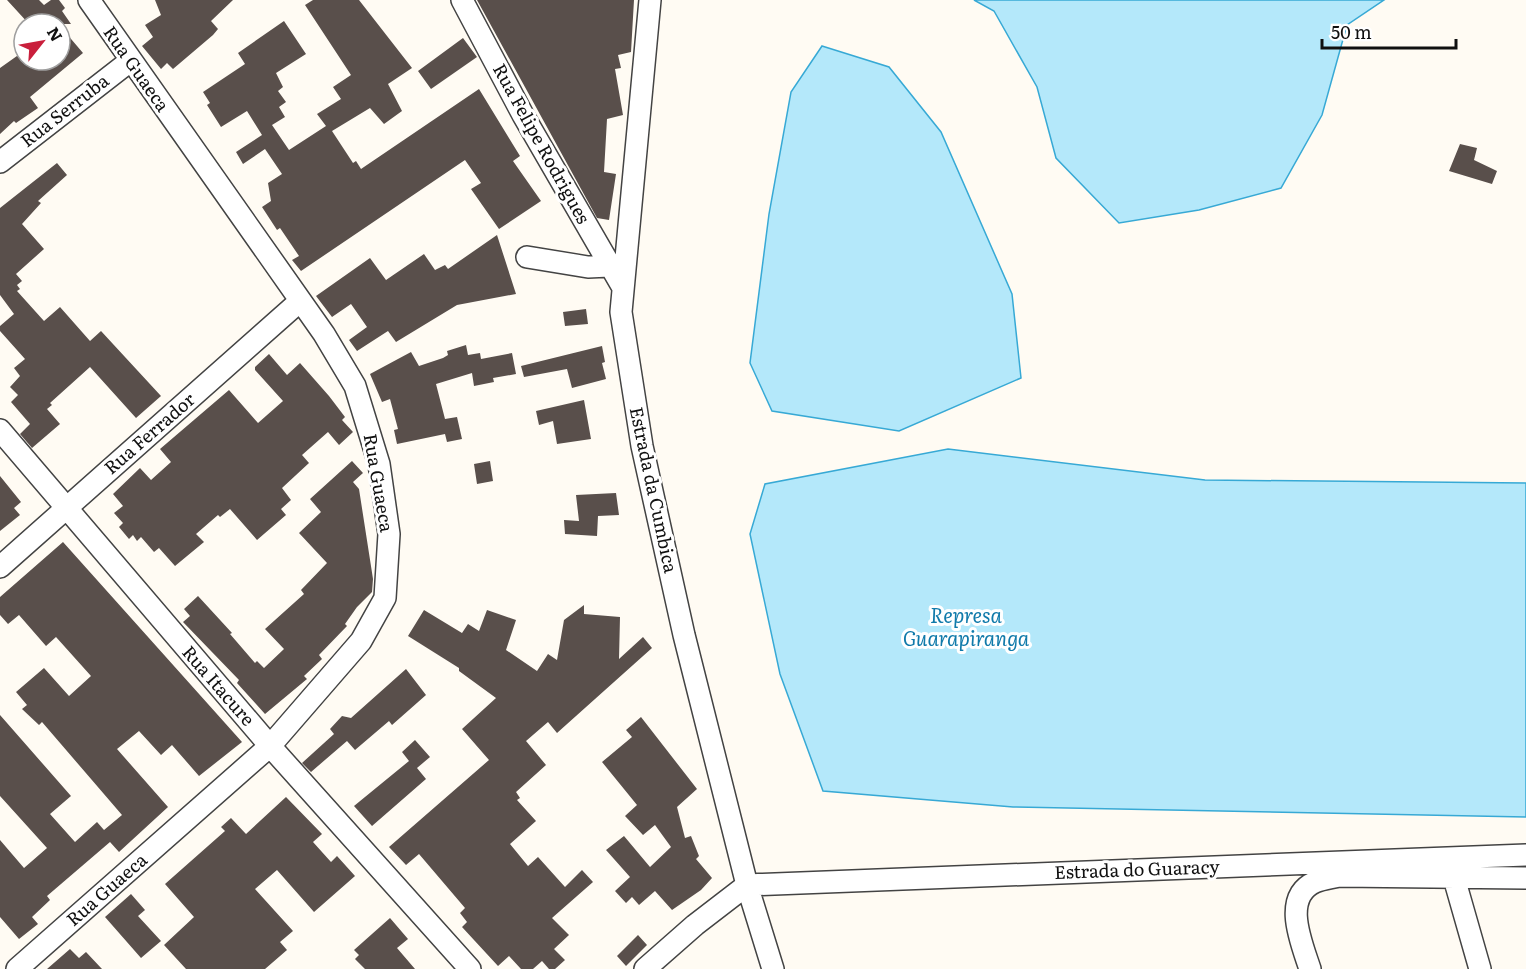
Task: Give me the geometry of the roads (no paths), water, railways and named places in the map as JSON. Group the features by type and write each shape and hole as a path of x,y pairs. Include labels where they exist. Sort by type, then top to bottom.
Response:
{"street":[{"name":"Rua Guaeca","path":"17,969 270,746 361,641 385,598 389,534 379,464 365,413 341,360 88,0"},
{"name":"Rua Felipe Rodrigues","path":"462,0 523,115 622,286"},
{"name":"Estrada da Cumbica","path":"650,0 621,312 642,446 684,635 747,885 773,969"},
{"name":"Rua Serruba","path":"0,162 130,61"},
{"path":"527,257 588,267 609,266"},
{"name":"Rua Ferrador","path":"0,567 300,302"},
{"name":"Rua Itacure","path":"0,430 270,746 470,969"},
{"name":"Estrada do Guaracy","path":"747,885 1526,855"},
{"path":"1310,969 1299,934 1296,908 1303,890 1314,882 1339,876 1526,878"},
{"path":"1454,878 1480,969"},
{"path":"645,969 695,925 747,885"}],"water":[{"path":"974,0 1384,0 1347,25 1322,115 1281,188 1199,210 1119,223 1056,158 1037,87 994,11"},
{"path":"822,46 889,67 941,132 1012,294 1021,378 899,431 772,411 750,363 769,214 791,92"},
{"name":"Represa Guarapiranga","path":"948,449 1205,480 1526,483 1526,817 1013,807 823,791 780,674 750,534 765,484"}]}
